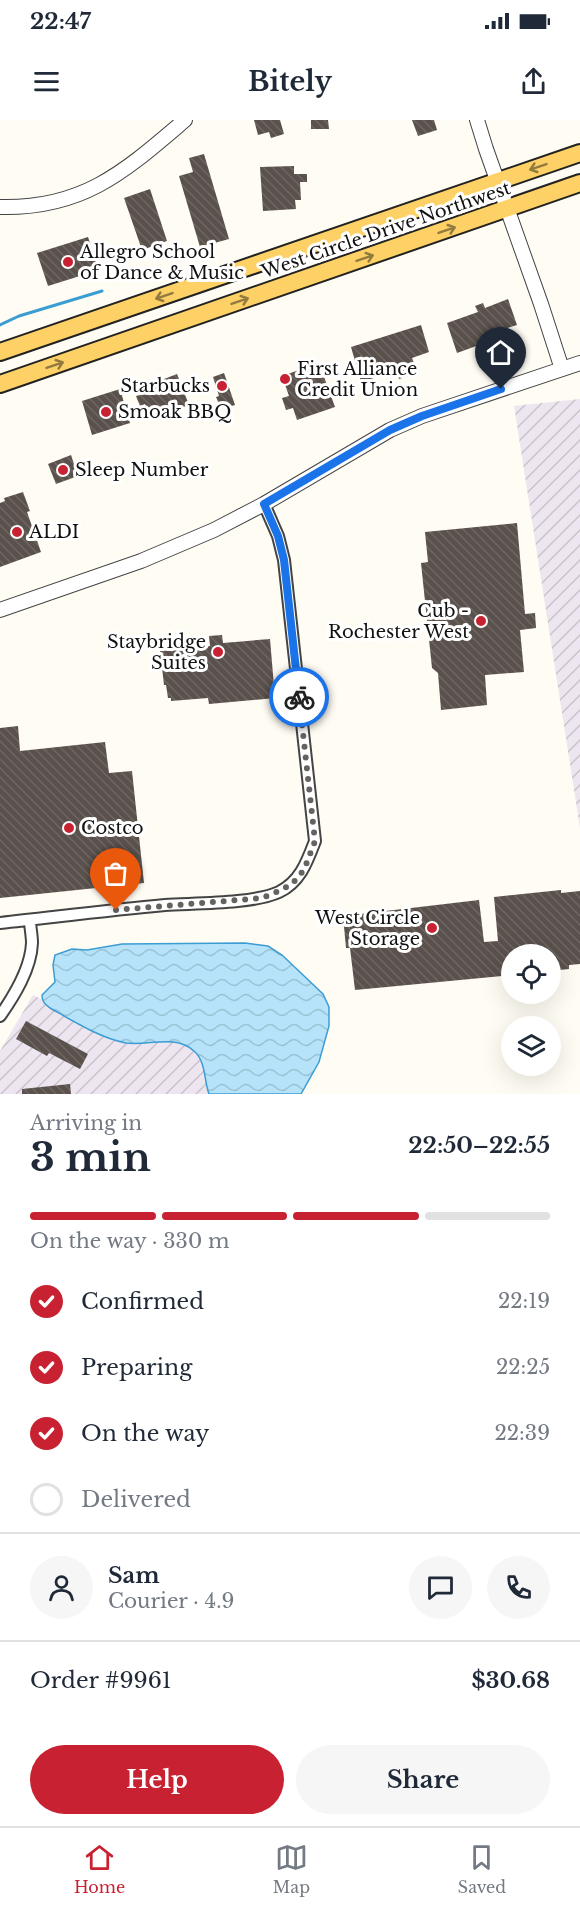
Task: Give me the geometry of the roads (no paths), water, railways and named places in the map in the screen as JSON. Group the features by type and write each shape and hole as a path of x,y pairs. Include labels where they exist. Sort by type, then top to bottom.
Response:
{"main road":[{"name":"West Circle Drive Northwest","path":"0,352 580,153"},
{"name":"West Circle Drive Northwest","path":"0,384 580,183"}],"street":[{"path":"0,207 43,205 90,191 134,163 185,120"},
{"path":"477,120 562,369"},
{"path":"0,610 141,561 214,530 264,504 390,430 422,416 580,363"},
{"path":"0,923 159,906 262,898 292,884 304,870 315,841 284,560 278,536 264,504"},
{"path":"0,1016 12,998 26,968 32,945 30,920"}],"water":[{"path":"245,943 268,946 282,955 323,994 329,1007 329,1026 319,1062 301,1094 209,1094 201,1060 187,1046 170,1042 135,1044 116,1041 50,1008 43,999 42,995 55,982 53,965 55,955 72,949 87,950 122,944"}],"waterway":[{"path":"0,325 19,316 102,291"}],"place":[{"name":"Allegro School of Dance & Music","path":"68,262"},
{"name":"First Alliance Credit Union","path":"285,379"},
{"name":"Starbucks","path":"222,386"},
{"name":"Smoak BBQ","path":"106,412"},
{"name":"Sleep Number","path":"63,470"},
{"name":"ALDI","path":"17,532"},
{"name":"Cub - Rochester West","path":"481,621"},
{"name":"Staybridge Suites","path":"218,652"},
{"name":"Costco","path":"69,828"},
{"name":"West Circle Storage","path":"432,928"}]}
